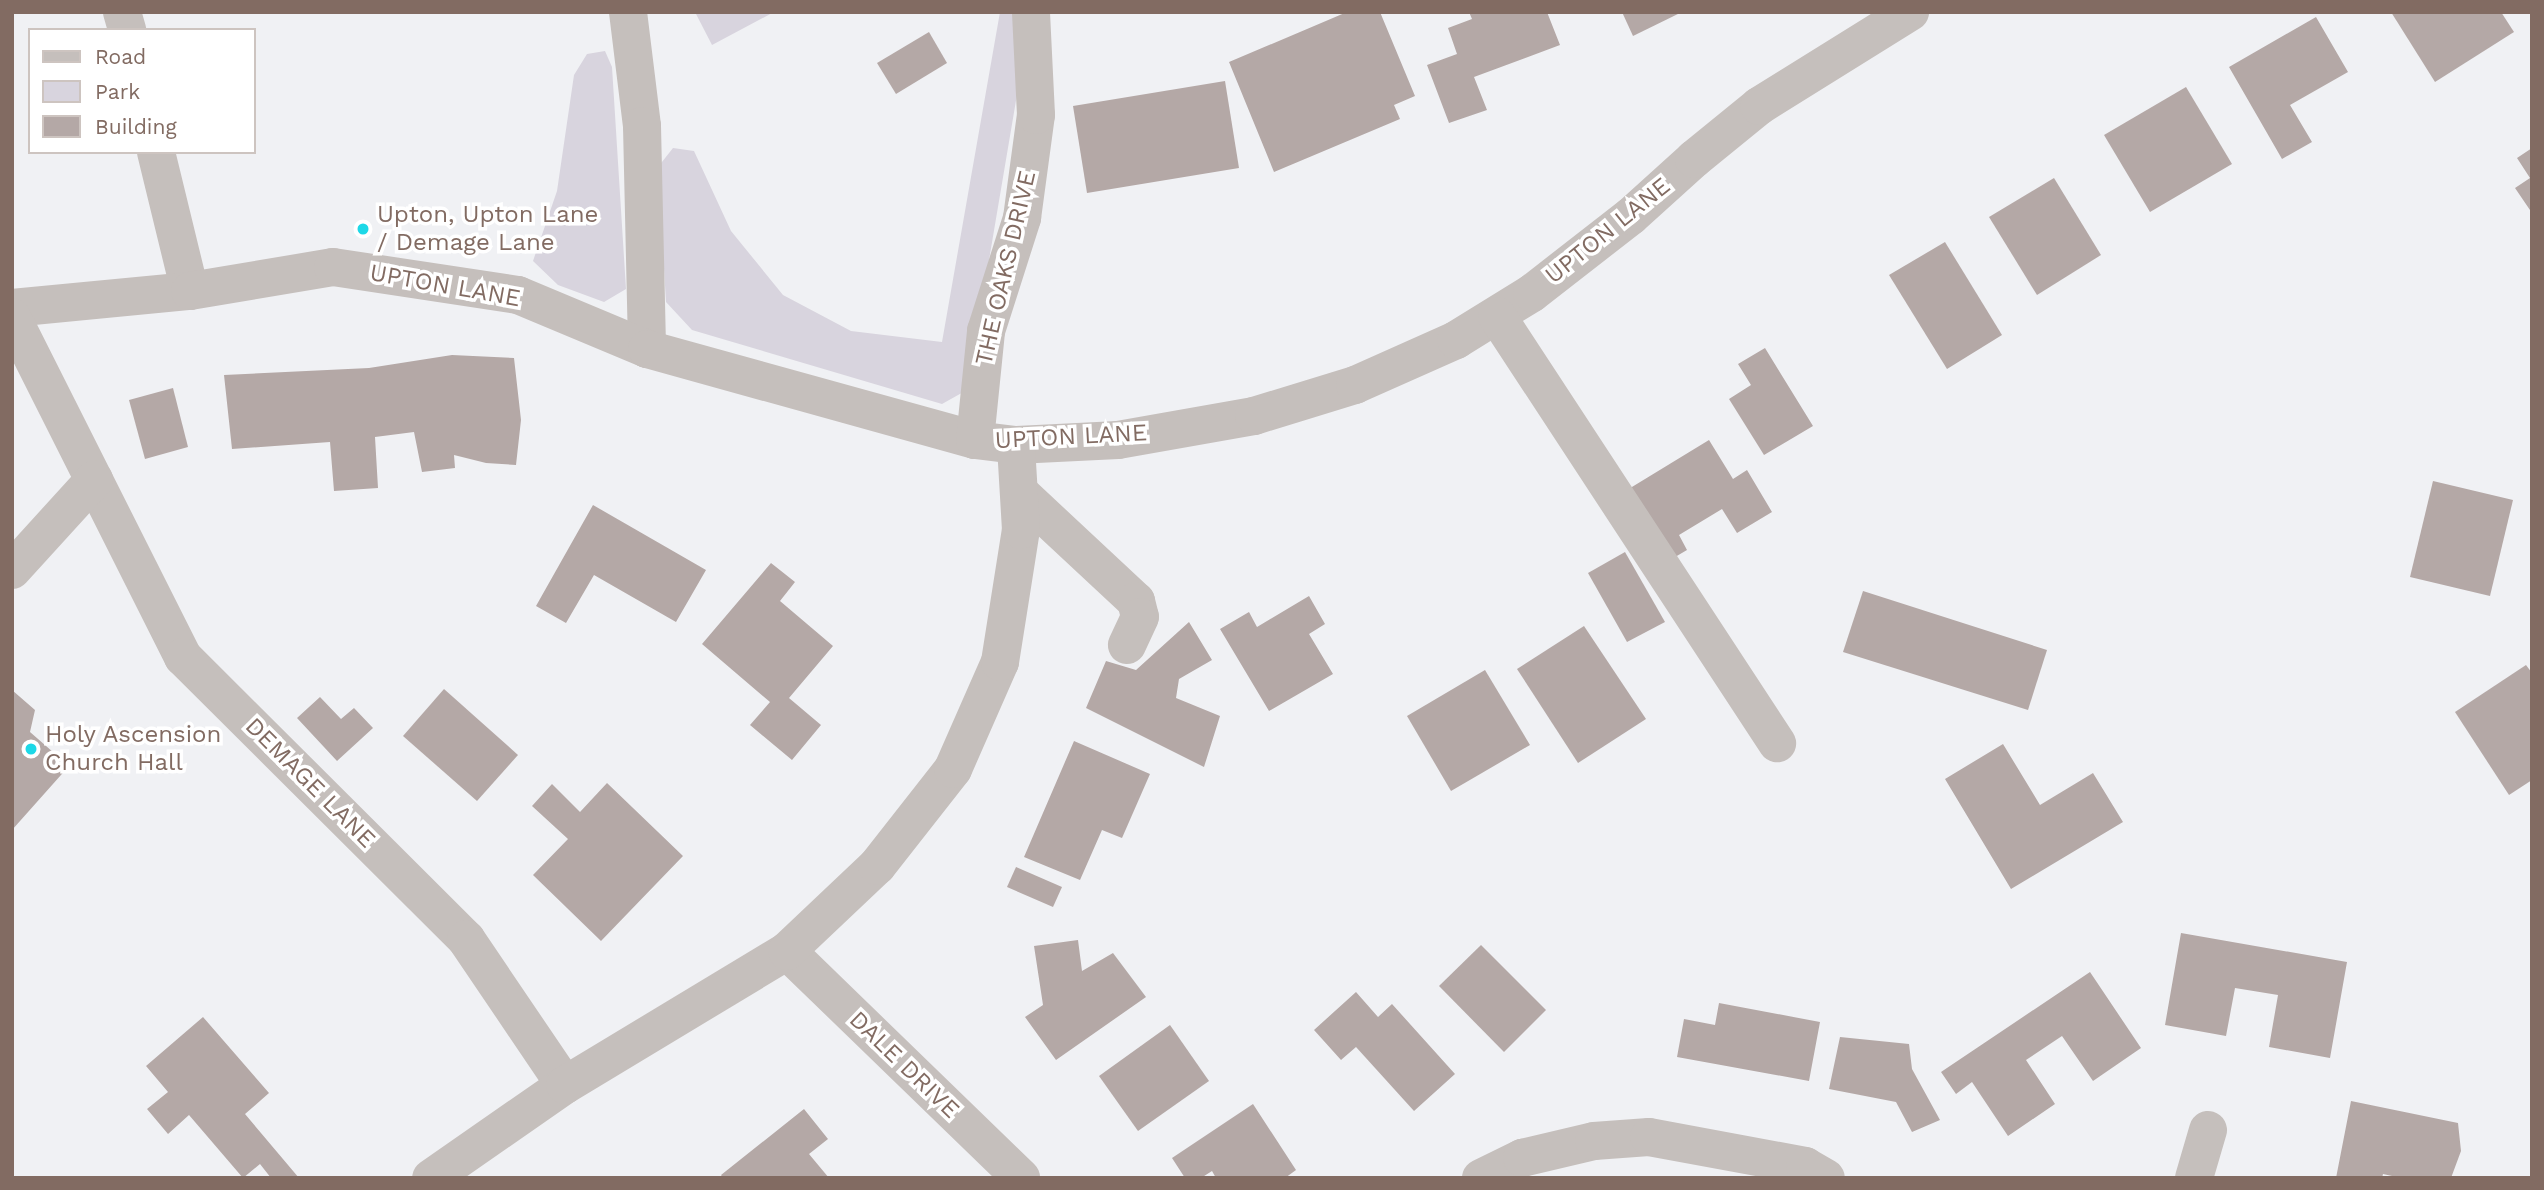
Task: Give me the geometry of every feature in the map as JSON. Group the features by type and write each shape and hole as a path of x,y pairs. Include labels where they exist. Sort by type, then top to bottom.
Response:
{"street":[{"path":"628,12 642,126 647,349"},
{"name":"THE OAKS DRIVE","path":"975,440 986,331 1022,218 1036,115 1031,12"},
{"name":"UPTON LANE","path":"12,308 190,291 333,267 518,295 647,349 975,440 1016,445 1118,440 1254,416 1355,385 1456,340 1532,293 1630,216 1759,106 1910,12"},
{"path":"156,154 190,291"},
{"path":"1497,316 1777,743"},
{"name":"DEMAGE LANE","path":"12,317 183,657 466,939 565,1084"},
{"path":"431,1178 565,1084 788,951 877,866 953,769 1000,662 1021,530 1016,445"},
{"path":"12,570 94,480"},
{"path":"1019,492 1136,601 1140,617 1127,645"},
{"name":"DALE DRIVE","path":"788,951 1021,1178"},
{"path":"2194,1178 2208,1130"},
{"path":"1481,1178 1534,1155 1594,1141 1649,1137 1805,1166 1826,1178"}],"green space":[{"path":"695,12 774,12 712,45"},
{"path":"1000,12 1031,12 967,390 942,404 692,330 666,302 658,167 673,148 694,151 731,231 783,295 851,331 942,342"},
{"path":"605,51 612,67 626,289 604,302 558,285 533,261 557,191 574,75 587,54"}],"building":[{"path":"1347,12 1380,12 1415,96 1394,105 1400,119 1274,172 1229,62"},
{"path":"1469,12 1547,12 1560,45 1474,77 1487,110 1449,123 1427,65 1457,54 1448,28 1472,19"},
{"path":"1622,12 1682,12 1633,36"},
{"path":"2391,12 2501,12 2514,32 2435,82"},
{"path":"2316,17 2348,72 2290,105 2312,142 2282,159 2229,67"},
{"path":"929,32 947,63 896,94 877,63"},
{"path":"1225,81 1239,168 1087,193 1073,106"},
{"path":"2186,87 2232,164 2150,212 2104,135"},
{"path":"2532,148 2532,213 2515,188 2530,178 2517,158"},
{"path":"2054,178 2101,255 2037,295 1989,217"},
{"path":"1945,242 2002,335 1947,369 1889,275"},
{"path":"1765,348 1813,426 1764,455 1729,399 1751,385 1738,364"},
{"path":"452,355 514,358 521,420 516,465 486,463 454,455 455,468 422,472 414,432 375,437 378,488 334,491 330,442 232,449 224,375 369,368"},
{"path":"173,388 188,447 145,459 129,400"},
{"path":"1709,440 1733,479 1747,470 1772,512 1737,533 1722,509 1679,535 1687,550 1670,560 1627,490"},
{"path":"2433,481 2513,500 2490,596 2410,577"},
{"path":"593,505 706,570 676,622 594,575 566,623 536,606"},
{"path":"1625,552 1665,622 1627,642 1588,573"},
{"path":"771,563 795,582 780,601 833,646 789,698 821,725 792,760 750,725 770,702 702,644"},
{"path":"1863,591 2047,650 2028,710 1843,652"},
{"path":"1309,596 1325,624 1309,634 1333,674 1269,711 1220,629 1249,612 1257,627"},
{"path":"1189,622 1212,660 1179,679 1176,698 1220,716 1204,767 1086,708 1106,661 1136,670"},
{"path":"1584,626 1646,719 1578,763 1517,669"},
{"path":"2526,665 2532,673 2532,780 2509,795 2455,712"},
{"path":"1485,670 1530,745 1451,791 1407,716"},
{"path":"444,689 518,755 477,801 403,736"},
{"name":"Holy Ascension Church Hall","path":"12,690 35,710 30,732 69,766 12,830"},
{"path":"320,697 341,719 354,708 373,728 337,761 297,718"},
{"path":"1074,741 1150,774 1122,838 1102,830 1080,880 1024,857"},
{"path":"2003,744 2040,805 2093,773 2123,822 2011,889 1945,779"},
{"path":"607,783 683,856 601,941 533,875 568,839 532,806 552,784 580,812"},
{"path":"1016,867 1062,887 1053,907 1007,887"},
{"path":"2181,933 2347,962 2330,1058 2269,1047 2278,995 2235,988 2226,1036 2165,1025"},
{"path":"1078,940 1082,971 1113,953 1146,997 1056,1060 1025,1017 1043,1005 1034,946"},
{"path":"1481,945 1546,1010 1504,1052 1439,986"},
{"path":"2090,972 2141,1048 2093,1081 2062,1036 2026,1060 2055,1104 2008,1136 1972,1082 1956,1094 1941,1072"},
{"path":"1356,992 1378,1017 1392,1004 1455,1074 1414,1111 1356,1047 1341,1060 1314,1030"},
{"path":"1719,1003 1820,1022 1809,1081 1677,1057 1684,1019 1715,1025"},
{"path":"203,1017 269,1093 245,1114 299,1178 271,1178 260,1164 243,1178 189,1115 168,1134 147,1109 168,1092 146,1066"},
{"path":"1170,1025 1209,1081 1138,1131 1099,1076"},
{"path":"1840,1037 1909,1044 1912,1069 1940,1120 1912,1132 1896,1102 1829,1089"},
{"path":"2351,1101 2458,1123 2461,1151 2451,1178 2401,1178 2383,1174 2382,1178 2336,1178"},
{"path":"1253,1104 1296,1170 1285,1178 1216,1178 1212,1171 1201,1178 1185,1178 1172,1158"},
{"path":"804,1109 828,1139 809,1154 829,1178 723,1178 721,1175"}],"place":[{"name":"Upton, Upton Lane / Demage Lane","path":"363,229"},
{"name":"Holy Ascension Church Hall","path":"31,749"}]}
